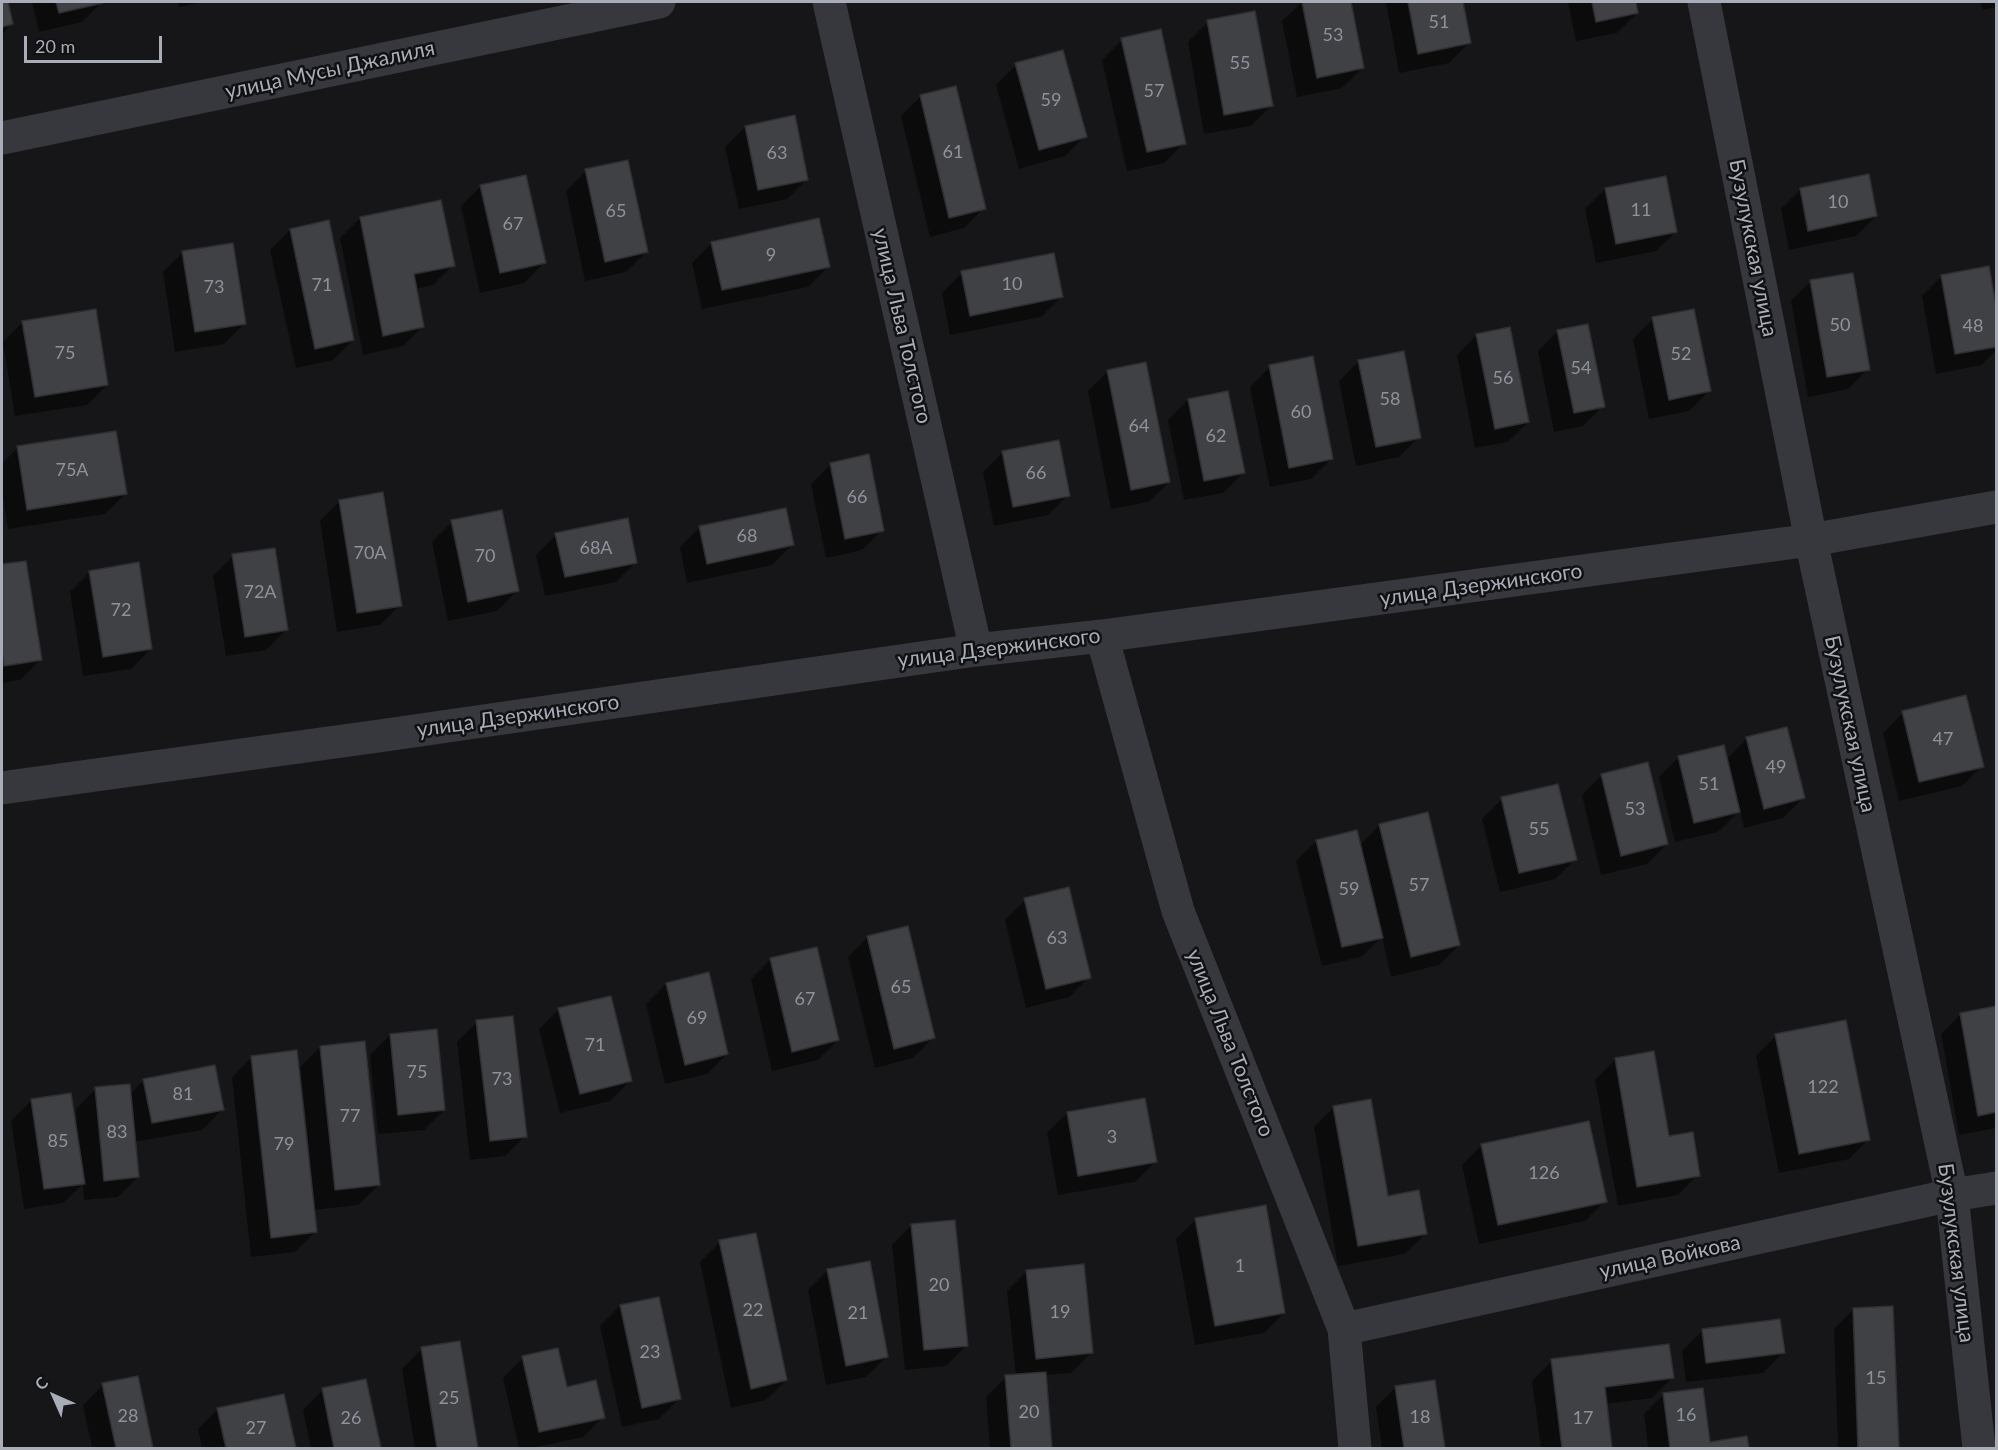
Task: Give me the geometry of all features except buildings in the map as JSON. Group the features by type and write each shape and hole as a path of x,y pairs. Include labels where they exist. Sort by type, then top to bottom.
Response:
{"street":[{"name":"улица Мусы Джалиля","path":"2,138 659,2"},
{"name":"улица Льва Толстого","path":"829,2 976,650"},
{"name":"Бузулукская улица","path":"1704,2 1811,540 1952,1195 1979,1449"},
{"name":"улица Дзержинского","path":"2,788 976,650 1102,636 1811,540 1996,507"},
{"name":"улица Льва Толстого","path":"1102,636 1178,911 1344,1329 1355,1449"},
{"name":"улица Войкова","path":"1344,1329 1952,1195 1996,1188"}]}
